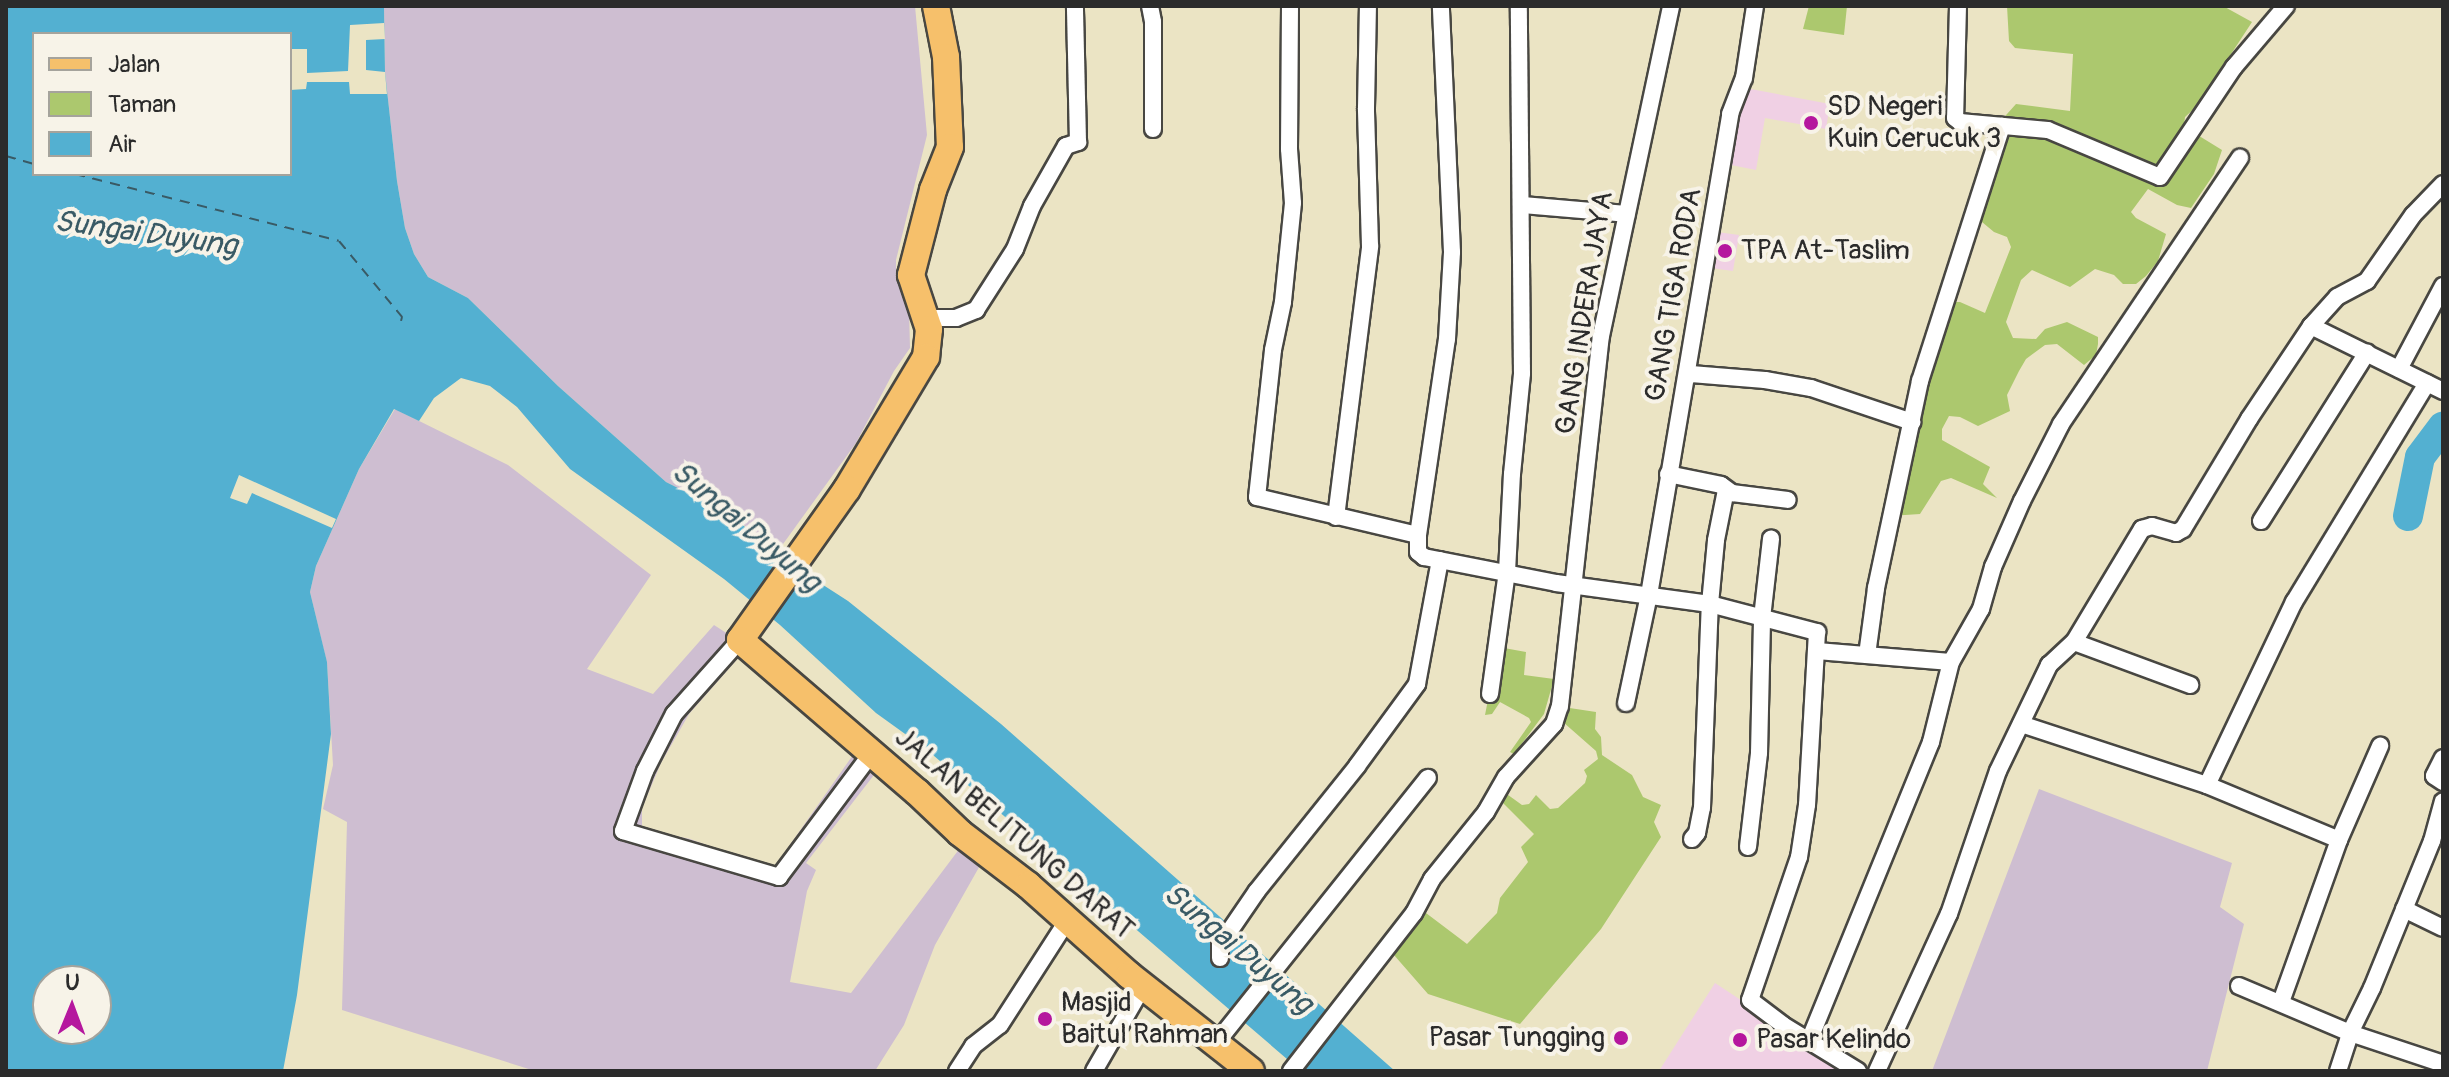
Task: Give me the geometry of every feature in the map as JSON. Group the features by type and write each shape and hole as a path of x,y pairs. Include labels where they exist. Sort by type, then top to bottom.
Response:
{"main road":[{"path":"740,640 811,542 926,357 930,338 911,275 933,190 950,147 946,57 936,6"},
{"name":"JALAN BELITUNG DARAT","path":"740,640 917,792 960,833 1028,885 1143,986 1222,1035 1251,1071"}],"street":[{"path":"925,318 956,318 976,310 1015,249 1032,206 1066,146 1078,142 1075,6"},
{"path":"1150,6 1153,22 1153,129"},
{"path":"1290,6 1289,149 1293,203 1257,497 1418,535"},
{"path":"1336,517 1370,246 1366,108 1368,6"},
{"path":"1441,6 1452,252 1447,339 1418,535 1420,555 1575,584 1710,604 1817,632 1807,805 1799,857 1750,1000 1858,1071"},
{"path":"1490,694 1507,572 1522,373 1519,6"},
{"name":"GANG INDERA JAYA","path":"1291,1071 1326,1030 1362,976 1414,913 1432,879 1486,812 1506,777 1554,724 1560,706 1575,584 1601,336 1671,6"},
{"name":"GANG TIGA RODA","path":"1626,703 1649,595 1730,114 1744,78 1755,6"},
{"path":"1958,6 1955,118 1960,122 2048,130 2160,177 2234,67 2286,6"},
{"path":"1867,655 1876,588 1920,381 2002,126"},
{"path":"1809,1041 1931,742 1951,662 1973,626 2022,501 2061,424 2240,158"},
{"path":"1877,1071 1896,1036 1949,914 1998,771 2049,665 2074,642 2142,529 2152,526 2176,533 2183,529 2249,419 2311,326 2337,297 2367,281 2413,215 2443,184"},
{"path":"1522,205 1627,214"},
{"path":"2399,369 2443,286"},
{"path":"2311,326 2443,391"},
{"path":"2261,521 2367,353"},
{"path":"1687,377 1691,374 1765,380 1811,388 1912,422"},
{"path":"2207,785 2294,602 2427,383"},
{"path":"1668,474 1726,490 1788,500"},
{"path":"1692,839 1697,833 1702,808 1710,604 1716,540 1726,490"},
{"path":"1748,847 1759,753 1762,618 1771,539"},
{"path":"1220,958 1220,945 1257,891 1357,766 1417,684 1440,560"},
{"path":"740,640 674,714 645,771 623,831 779,877 871,754"},
{"path":"2074,642 2190,685"},
{"path":"1817,651 1951,662"},
{"path":"2021,724 2097,746 2207,785 2339,840"},
{"path":"2281,1002 2339,840 2380,746"},
{"path":"2443,758 2434,776 2443,782"},
{"path":"1222,1035 1428,778"},
{"path":"2338,1071 2350,1033 2432,841 2443,801"},
{"path":"2404,909 2443,928"},
{"path":"957,1071 973,1046 1000,1025 1067,921"},
{"path":"1094,1071 1143,986"},
{"path":"2239,986 2350,1033 2443,1064"}],"shaded area":[{"path":"384,6 915,6 927,135 896,260 896,279 909,308 910,348 894,371 856,443 778,551 704,495 688,493 666,482 558,386 468,298 428,277 414,254 405,228 397,181 385,72"},
{"name":"SD Negeri Kuin Cerucuk 3","path":"1740,87 1830,104 1826,129 1765,118 1756,170 1726,164"},
{"name":"TPA At-Taslim","path":"1717,232 1739,235 1733,271 1711,268"},
{"path":"395,409 508,465 651,575 587,669 653,694 714,625 748,647 689,714 661,763 642,808 642,829 690,839 773,869 860,745 884,762 806,863 816,870 807,891 790,982 851,993 960,848 982,862 935,945 904,1025 875,1071 535,1071 342,1010 347,822 323,809 333,765 327,663 310,592 316,566 359,469"},
{"path":"2039,789 2232,863 2220,907 2244,924 2207,1071 1932,1071"},
{"name":"Pasar Kelindo","path":"1715,983 1849,1071 1659,1071"}],"green space":[{"path":"1809,6 1847,6 1844,35 1803,29"},
{"path":"2007,6 2223,6 2252,22 2197,106 2185,117 2183,134 2196,134 2222,150 2214,174 2191,208 2177,205 2148,189 2131,212 2136,218 2166,234 2158,261 2146,276 2136,284 2123,284 2114,275 2095,269 2070,287 2032,270 2021,280 2006,322 2013,338 2036,339 2045,329 2067,322 2098,337 2098,344 2096,355 2084,365 2057,344 2045,345 2026,359 2019,371 2007,395 2010,411 1978,426 1960,417 1949,416 1942,429 1942,440 1990,467 1983,484 1997,498 1951,478 1941,481 1920,514 1890,516 1947,302 1960,302 1985,313 2011,247 2007,237 1994,232 1976,217 1998,124 2016,104 2070,111 2073,54 2015,48 2009,41"},
{"path":"1498,649 1526,652 1524,675 1554,679 1544,714 1514,754 1510,752 1531,722 1529,718 1500,702 1492,714 1485,715"},
{"path":"1563,707 1596,712 1595,729 1601,737 1602,755 1632,775 1643,797 1661,805 1654,822 1661,837 1601,929 1520,1024 1428,994 1387,947 1426,913 1467,944 1497,913 1500,898 1528,862 1521,847 1534,834 1499,799 1504,792 1522,805 1529,804 1536,795 1550,809 1558,808 1585,783 1587,776 1584,770 1598,759 1596,751 1555,715"}],"water":[{"name":"Sungai Duyung","path":"6,6 384,6 385,72 397,181 405,228 414,254 428,277 468,298 558,386 666,482 688,493 704,495 803,572 848,601 1001,724 1395,1071 1301,1071 926,749 876,713 780,625 724,579 570,469 517,407 490,386 461,378 434,398 419,421 394,409 359,469 316,566 310,592 327,662 331,734 297,995 283,1071 6,1071"}],"pier":[{"path":"384,23 385,39 366,40 366,70 385,72 387,94 350,94 349,82 307,82 306,89 292,90 292,49 307,49 307,73 348,71 350,25"},
{"path":"239,475 336,519 332,528 252,493 247,504 230,498"}],"waterway":[{"path":"2408,516 2420,457 2443,427"}],"ferry route":[{"path":"6,156 32,163"},
{"path":"83,176 339,241 402,317 401,321"}],"place":[{"name":"SD Negeri Kuin Cerucuk 3","path":"1811,123"},
{"name":"TPA At-Taslim","path":"1725,251"},
{"name":"Masjid Baitul Rahman","path":"1045,1019"},
{"name":"Pasar Tungging","path":"1621,1038"},
{"name":"Pasar Kelindo","path":"1740,1040"}]}
